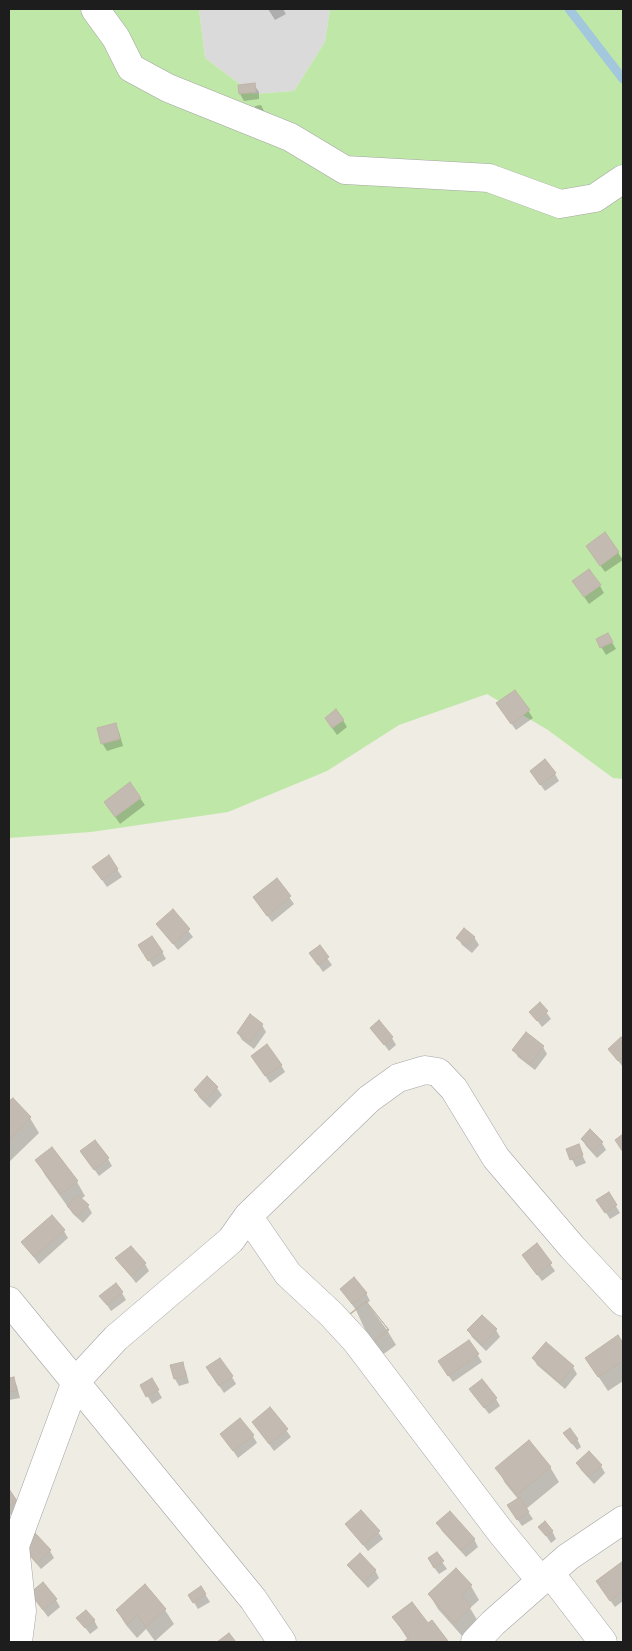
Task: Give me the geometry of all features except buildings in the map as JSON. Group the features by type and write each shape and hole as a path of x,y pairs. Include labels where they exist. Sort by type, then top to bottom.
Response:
{"street":[{"path":"95,9 116,38 131,68 168,88 290,137 346,170 489,178 560,204 595,198 623,178"},
{"path":"18,1642 22,1611 15,1546 76,1381 116,1338 231,1240 248,1216 369,1099 398,1078 425,1070 438,1072 454,1089 496,1158 623,1302"},
{"path":"248,1216 288,1274 332,1314 356,1342 500,1531 546,1577 603,1642"},
{"path":"9,1301 253,1599 282,1642"},
{"path":"475,1642 493,1623 568,1557 623,1520"}],"shaded area":[{"path":"199,9 330,9 325,42 294,91 253,94 205,58"}],"green space":[{"path":"9,9 199,9 205,58 253,94 294,91 325,42 330,9 623,9 623,779 613,778 548,730 487,694 399,725 327,771 228,812 91,832 9,838"}],"waterway":[{"path":"569,9 623,79"}]}
